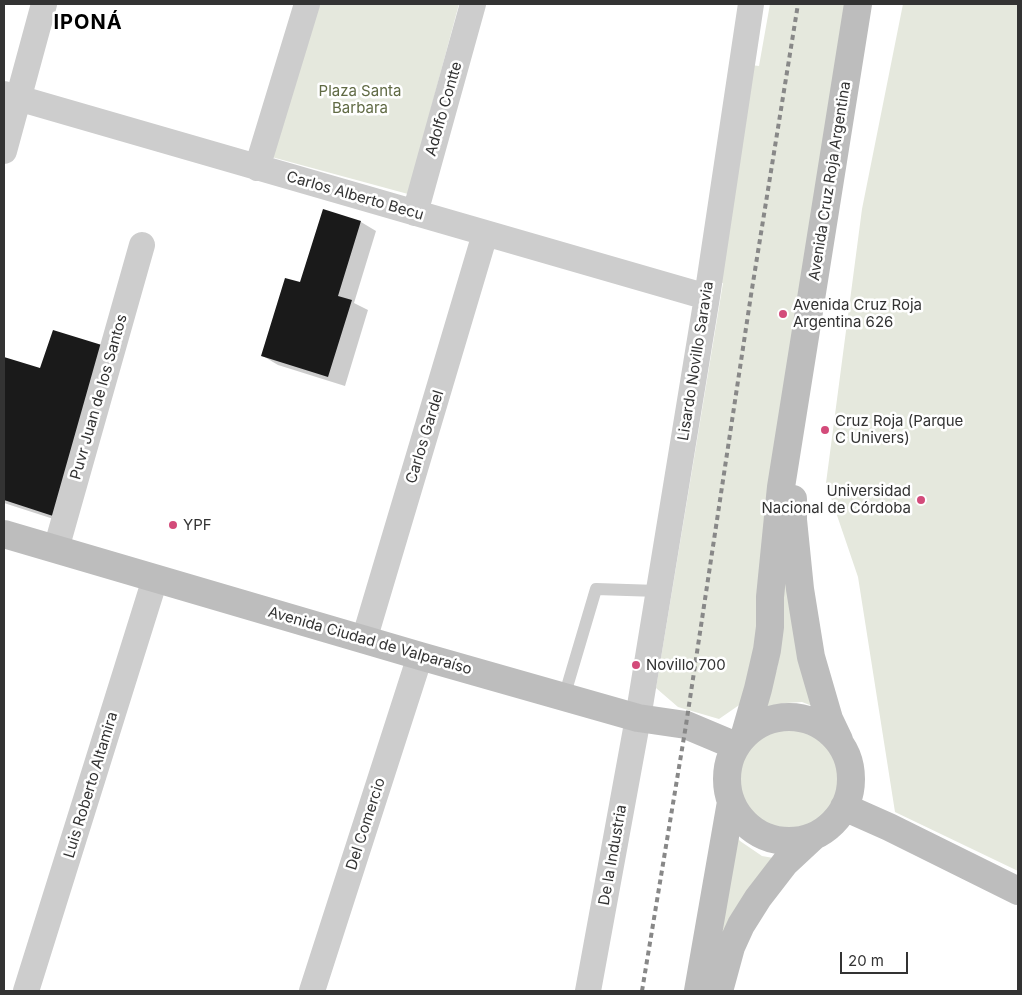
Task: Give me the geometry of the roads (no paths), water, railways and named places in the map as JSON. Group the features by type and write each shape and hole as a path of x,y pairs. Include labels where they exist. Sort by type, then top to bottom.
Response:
{"main road":[{"name":"Avenida Cruz Roja Argentina","path":"740,740 758,689 767,650 770,627 770,597 781,487 858,4"},
{"name":"Avenida Cruz Roja Argentina","path":"792,417 793,520 800,589 811,657 829,719 840,743"},
{"name":"Avenida Ciudad de Valparaíso","path":"4,534 638,718 686,725 740,740"},
{"path":"794,716 820,724 831,732 840,743 847,754 850,768 849,795 836,819 826,829 800,841 786,842 758,834 737,814 730,802 726,773 730,759 740,740 755,726 768,720 794,716"},
{"path":"698,991 730,802"},
{"path":"844,807 889,827 1018,891"},
{"path":"720,991 731,947 741,925 758,898 785,863 814,836"}],"street":[{"path":"4,151 11,97 44,4"},
{"path":"257,168 306,4"},
{"name":"Adolfo Contte","path":"415,214 473,4"},
{"name":"Lisardo Novillo Saravia","path":"638,718 707,298 751,4"},
{"name":"Carlos Alberto Becu","path":"11,97 707,298"},
{"name":"Carlos Gardel","path":"364,640 485,234"},
{"name":"Puvr Juan de los Santos","path":"56,549 142,245"},
{"name":"Luis Roberto Altamira","path":"26,991 155,578"},
{"name":"Del Comercio","path":"312,991 420,656"},
{"name":"De la Industria","path":"588,991 638,718"}],"lane":[{"path":"564,697 596,590 658,591"}],"railway":[{"path":"642,991 686,725 751,295 798,4"}],"place":[{"name":"Avenida Cruz Roja Argentina 626","path":"783,314"},
{"name":"Cruz Roja (Parque C Univers)","path":"825,430"},
{"name":"Universidad Nacional de Córdoba","path":"921,500"},
{"name":"YPF","path":"173,525"},
{"name":"Novillo 700","path":"636,665"}],"district":[{"name":"IPONÁ","path":"88,23"}],"park label":[{"name":"Plaza Santa Barbara","path":"360,100"}]}
